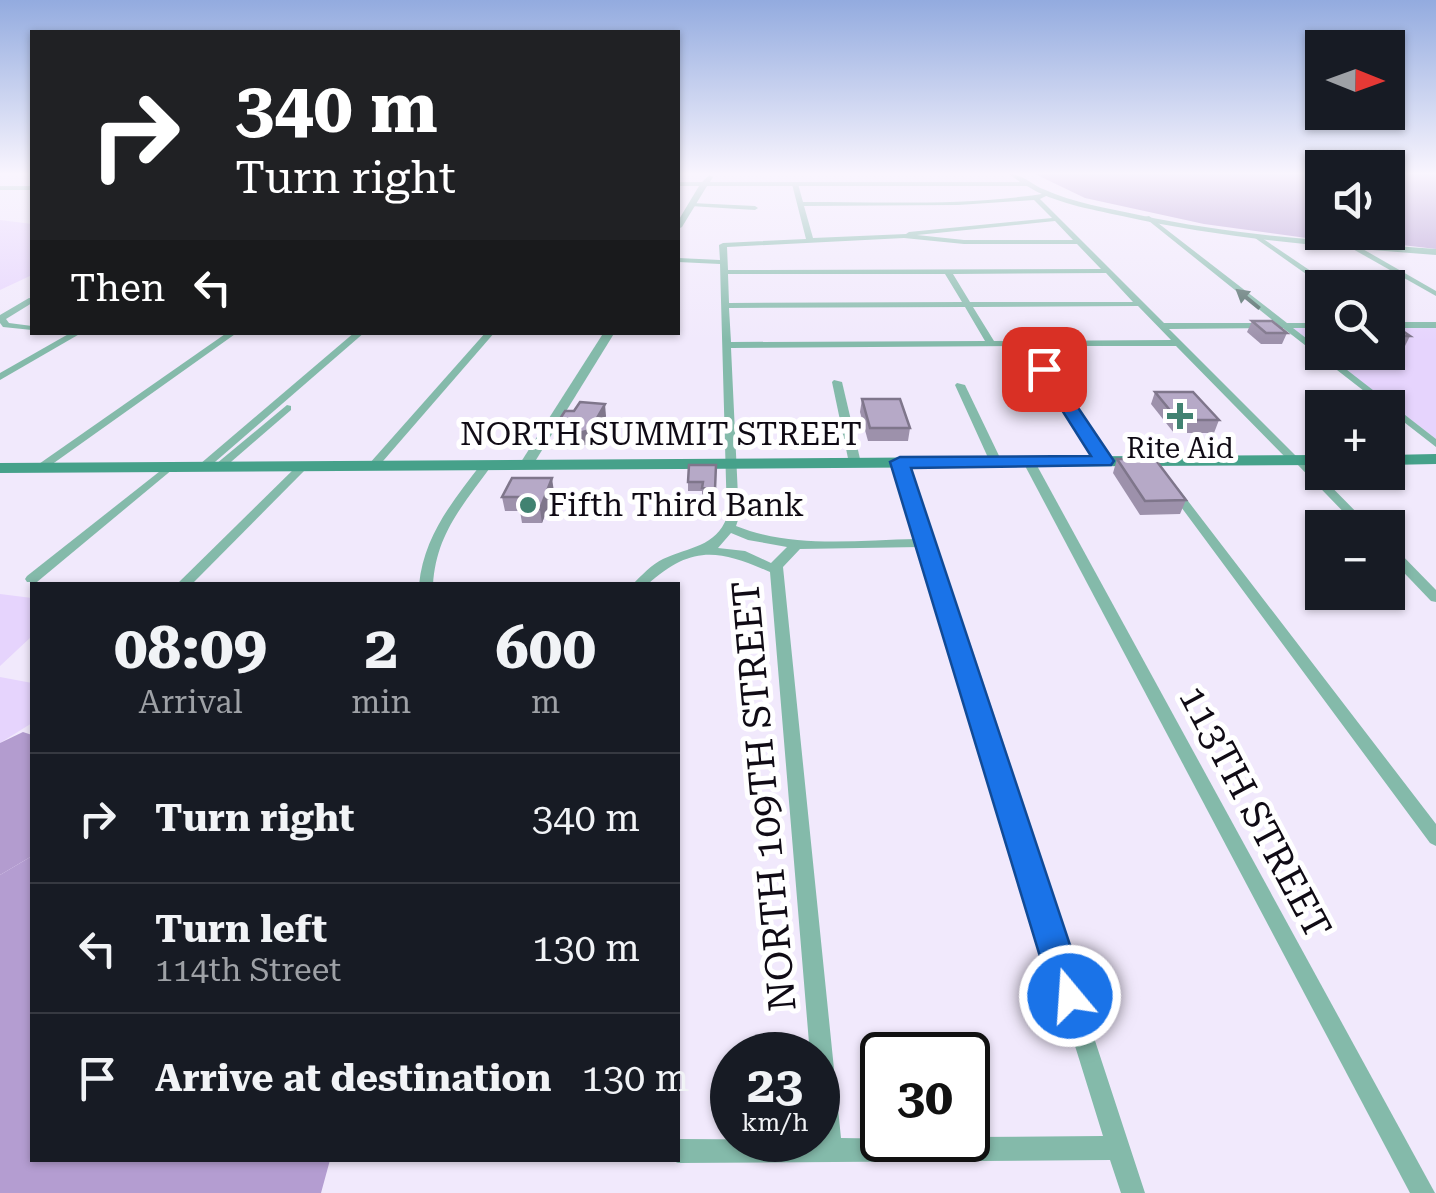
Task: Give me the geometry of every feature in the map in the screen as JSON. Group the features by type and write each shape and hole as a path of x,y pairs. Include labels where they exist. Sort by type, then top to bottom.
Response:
{"main road":[{"name":"NORTH SUMMIT STREET","path":"0,468 1305,460"},
{"path":"1405,460 1436,460"}],"street":[{"path":"807,230 810,240"},
{"path":"904,236 932,230"},
{"path":"1067,230 1348,510"},
{"path":"1163,230 1436,444"},
{"path":"1220,230 1305,241"},
{"path":"642,582 664,563 704,550 729,528 733,517 722,246 904,236 964,242 1079,242"},
{"path":"1256,236 1306,270"},
{"path":"1361,250 1436,294"},
{"path":"1405,250 1436,252"},
{"path":"680,260 724,268 1108,271"},
{"path":"948,272 990,344"},
{"path":"1,322 30,301"},
{"path":"725,306 1140,304"},
{"path":"1,322 30,328"},
{"path":"1405,325 1436,324"},
{"path":"1162,326 1305,325"},
{"path":"0,377 74,335"},
{"path":"40,468 230,335"},
{"path":"310,382 358,335"},
{"path":"212,466 370,335"},
{"path":"373,466 488,335"},
{"path":"526,465 609,335"},
{"path":"726,345 1179,343"},
{"path":"1028,344 1104,461"},
{"path":"838,382 855,463"},
{"path":"960,385 996,462"},
{"path":"1153,461 1436,838"},
{"path":"900,462 1132,1193"},
{"name":"113TH STREET","path":"1030,462 1424,1193"},
{"path":"426,582 426,560 432,542 486,465"},
{"path":"186,582 303,466"},
{"path":"32,579 170,467"},
{"path":"729,528 767,541 785,557"},
{"path":"704,550 785,557 925,542"},
{"name":"NORTH 109TH STREET","path":"785,557 821,1032"},
{"path":"1405,566 1436,598"},
{"path":"840,1150 1118,1148"},
{"path":"680,1151 710,1151"}],"shaded area":[{"path":"0,230 30,230 30,276 0,290"},
{"path":"1246,230 1305,230 1305,238"},
{"path":"1405,230 1436,230 1436,249 1405,245"},
{"path":"1289,327 1305,327 1305,339"},
{"path":"1405,327 1436,327 1436,439 1405,415 1405,390 1372,390 1345,370 1405,370"},
{"path":"0,594 30,598 30,638 0,666"},
{"path":"0,677 30,683 30,724 0,743"},
{"path":"23,732 30,734 30,857 0,875 0,743"},
{"path":"30,857 30,1162 329,1162 321,1193 0,1193 0,875"}],"building":[{"path":"1252,321 1272,321 1287,333 1266,333"},
{"path":"1155,392 1193,392 1219,420 1178,420"},
{"path":"862,399 900,399 910,428 870,428"},
{"path":"580,402 605,404 590,430 568,436 556,425 565,411 574,411"},
{"path":"1117,459 1155,459 1186,500 1145,501"},
{"path":"689,465 716,465 715,489 702,488 703,482 688,482"},
{"path":"512,478 552,478 540,509 519,509 523,497 502,497"}],"place":[{"name":"Rite Aid","path":"1180,416"},
{"name":"Fifth Third Bank","path":"528,505"}],"route":[{"path":"1044,369 1104,461 900,462 1070,996"}]}
